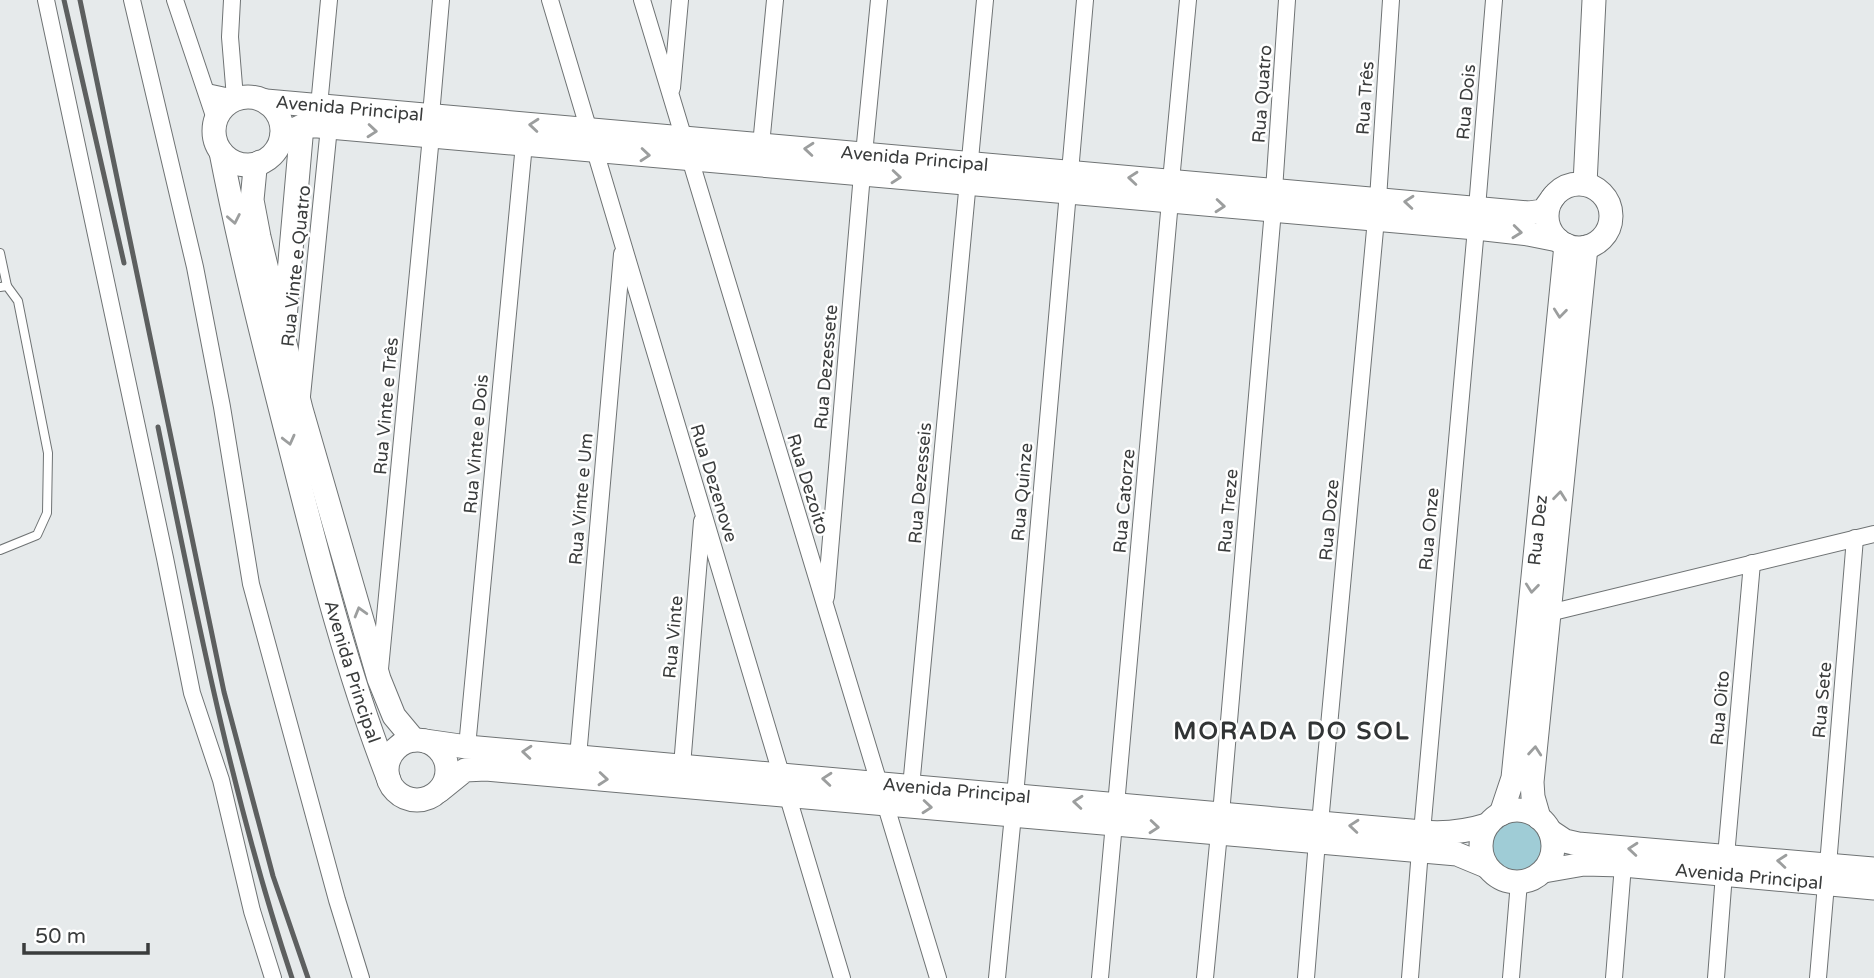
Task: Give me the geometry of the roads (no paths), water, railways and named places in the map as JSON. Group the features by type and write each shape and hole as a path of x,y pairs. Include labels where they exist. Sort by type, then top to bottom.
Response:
{"street":[{"path":"47,0 192,693 221,780 252,911 273,978"},
{"path":"132,0 195,267 222,407 251,584 333,887 361,978"},
{"path":"175,0 215,119"},
{"path":"232,0 230,37 235,98"},
{"path":"324,116 329,0"},
{"path":"431,126 441,0"},
{"name":"Rua Dezenove","path":"550,0 842,978"},
{"name":"Rua Dezoito","path":"642,0 938,978"},
{"path":"672,97 680,0"},
{"path":"761,145 775,0"},
{"path":"863,164 878,0"},
{"path":"969,173 985,0"},
{"name":"Rua Quinze","path":"996,978 1014,805 1085,0"},
{"name":"Rua Catorze","path":"1100,978 1188,0"},
{"name":"Rua Quatro","path":"1273,200 1287,0"},
{"name":"Rua Três","path":"1377,209 1391,0"},
{"name":"Rua Dois","path":"1476,218 1494,0"},
{"path":"1554,196 1547,214 1552,232 1570,244 1596,243 1605,236 1612,215 1610,205 1596,188 1585,184 1594,0"},
{"path":"207,92 235,98"},
{"path":"215,119 225,104 235,98"},
{"name":"Avenida Principal","path":"235,98 267,101 324,116 1476,218 1543,211 1554,196 1568,186 1585,184"},
{"name":"Avenida Principal","path":"267,101 292,130"},
{"name":"Avenida Principal","path":"324,116 292,130 274,152 260,162 255,169 252,200 301,409 379,679 394,716 419,741 442,752 447,772 439,790"},
{"name":"Rua Vinte e Quatro","path":"301,409 324,116"},
{"name":"Avenida Principal","path":"215,119 213,133 221,152 239,244 309,521 355,679 389,780 399,794 416,800 433,796 465,770 486,769 785,785 1421,841 1486,866 1504,880 1519,882"},
{"name":"Avenida Principal","path":"431,126 524,144 591,140"},
{"name":"Rua Vinte e Três","path":"379,679 431,126"},
{"path":"283,338 292,130"},
{"name":"Rua Vinte e Dois","path":"467,747 524,144"},
{"name":"Avenida Principal","path":"687,148 761,145 863,164"},
{"path":"221,152 227,158 242,164 260,162"},
{"name":"Rua Dezessete","path":"825,605 863,164"},
{"name":"Rua Dezesseis","path":"911,787 969,173"},
{"name":"Rua Treze","path":"1205,978 1273,200"},
{"name":"Rua Doze","path":"1306,978 1377,209"},
{"name":"Avenida Principal","path":"1476,218 1570,244"},
{"name":"Rua Onze","path":"1410,978 1476,218"},
{"path":"1511,978 1519,882 1536,877 1544,871 1553,852 1533,797 1532,782 1549,613 1570,244"},
{"name":"Rua Dez","path":"1494,819 1513,778 1570,244"},
{"name":"Rua Vinte e Um","path":"578,757 623,245"},
{"name":"Rua Vinte","path":"682,766 702,511"},
{"path":"1549,613 1874,534"},
{"name":"Rua Sete","path":"1818,978 1855,538"},
{"name":"Rua Oito","path":"1716,978 1752,563"},
{"name":"Avenida Principal","path":"389,780 387,771 392,754 398,747 419,741 682,766 785,785"},
{"name":"Avenida Principal","path":"883,794 911,787 1014,805"},
{"name":"Avenida Principal","path":"1421,841 1458,832 1521,810 1565,841 1578,844 1725,865 1827,874 1874,869"},
{"path":"1486,866 1480,845 1494,819"},
{"name":"Avenida Principal","path":"1544,871 1584,864 1725,865"},
{"path":"1614,978 1623,865"},
{"name":"Avenida Principal","path":"1827,874 1874,888"}],"lane":[{"path":"0,253 3,286 18,301 48,453 47,513 37,535 0,550"}],"railway":[{"path":"64,0 124,263"},
{"path":"80,0 224,692 273,876 308,978"},
{"path":"158,427 201,636 233,774 292,978"}],"district":[{"name":"MORADA DO SOL","path":"1292,731"}]}
